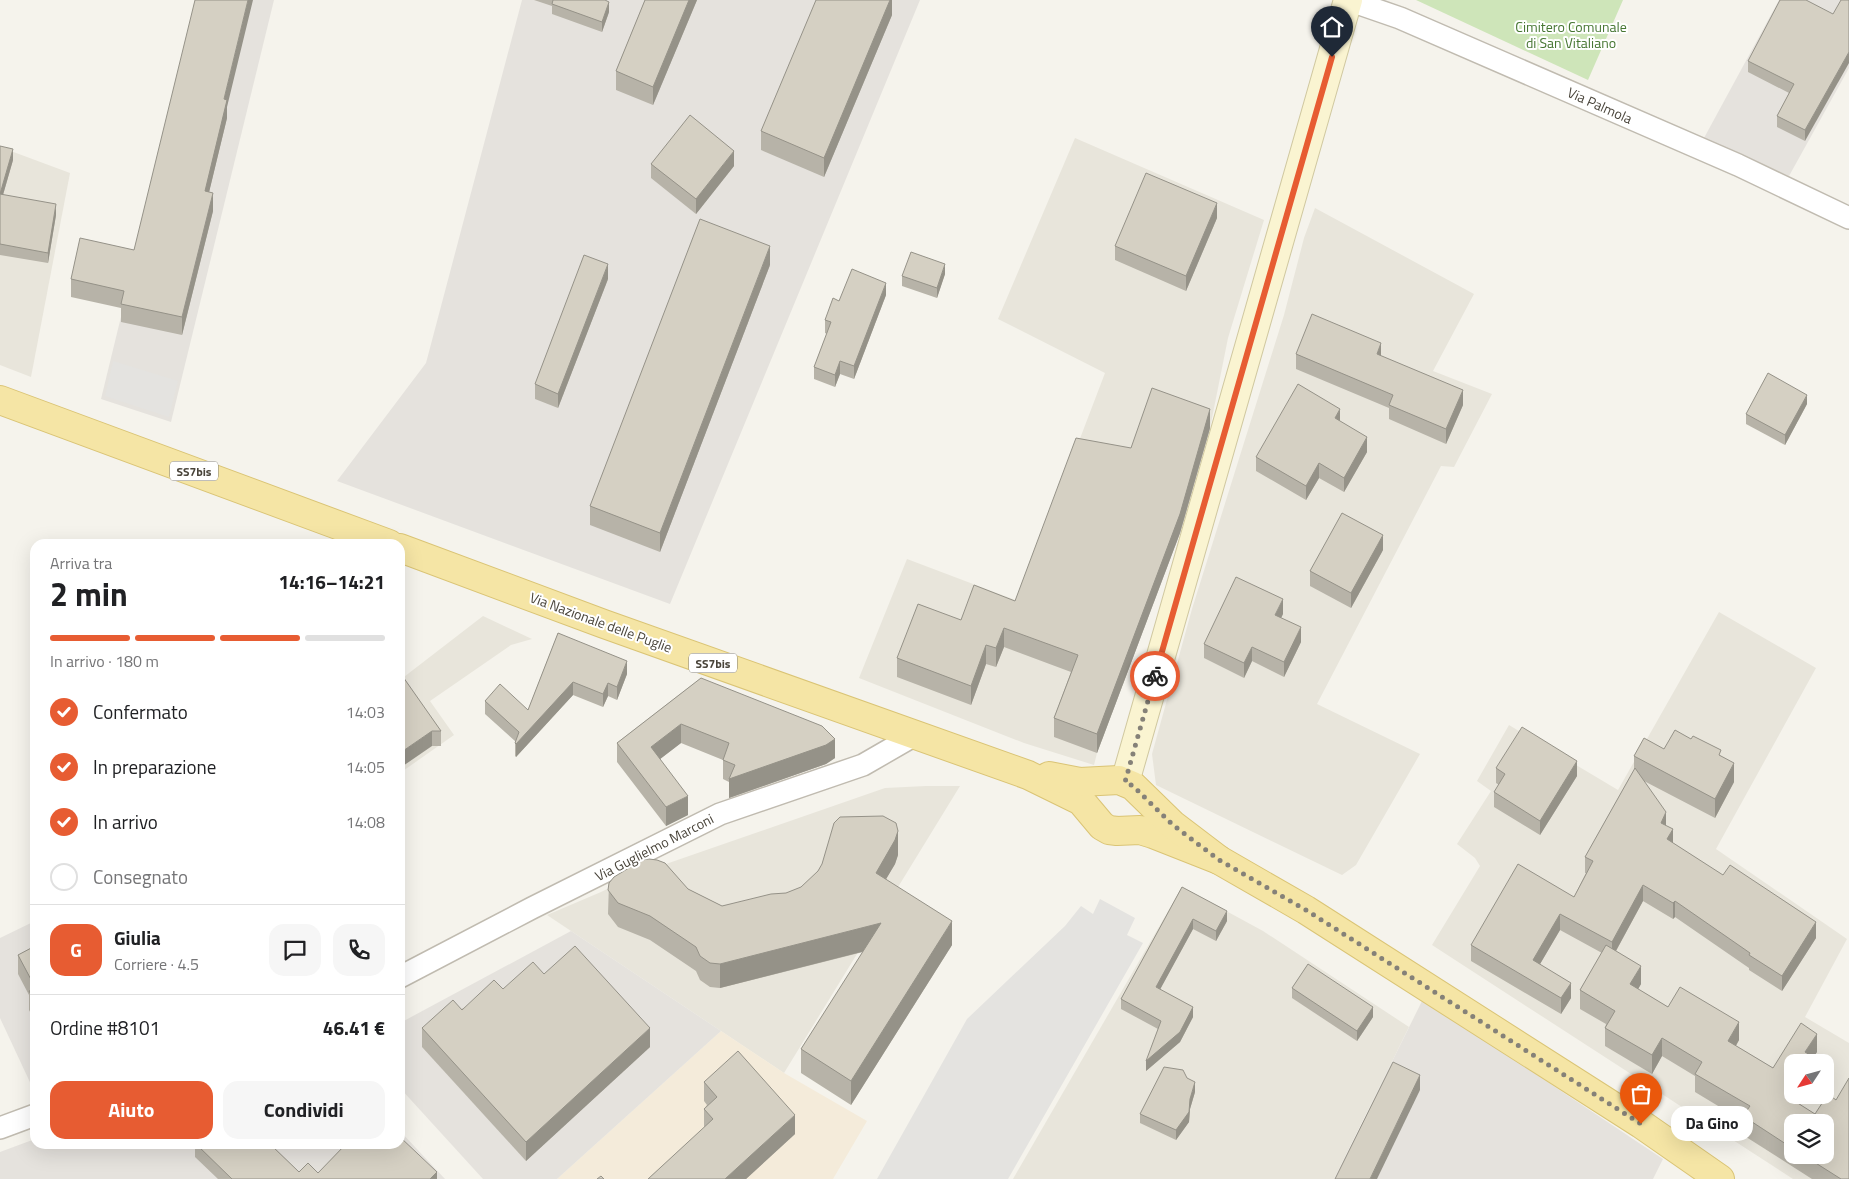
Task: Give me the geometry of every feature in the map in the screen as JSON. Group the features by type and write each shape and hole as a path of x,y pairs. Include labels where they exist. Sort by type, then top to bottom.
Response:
{"main road":[{"name":"SS7bis","path":"0,400 375,539"},
{"name":"Via Nazionale delle Puglie","path":"405,550 604,624 1028,775 1080,801 1102,826 1109,830 1140,830 1219,860"},
{"name":"Via Nazionale delle Puglie","path":"1028,775 1041,774 1080,782 1125,785 1219,860 1314,915 1641,1124 1720,1179"},
{"path":"1097,820 1094,814 1093,798 1101,787 1125,785 1142,799 1143,808 1137,822 1124,830"}],"street":[{"name":"Via Palmola","path":"1348,0 1409,22 1738,165 1849,218"},
{"path":"1125,785 1348,0"},
{"name":"Via Guglielmo Marconi","path":"405,974 532,908 720,814 863,765 916,735"},
{"path":"0,1128 30,1117"}],"shaded area":[{"path":"198,0 274,0 171,422 101,399"},
{"path":"522,0 920,0 670,604 337,481 426,363"},
{"path":"1779,0 1849,0 1849,68 1789,176 1704,138"},
{"path":"1075,138 1264,220 1228,338 1210,428 1184,521 1094,765 1024,743 859,678 907,559 1018,601 1105,373 998,319"},
{"path":"0,147 70,173 31,377 0,365"},
{"path":"1315,208 1474,294 1433,371 1492,394 1454,467 1441,466 1317,704 1420,754 1356,865 1342,875 1156,785 1152,754 1192,609 1284,315 1304,238"},
{"path":"113,361 178,381 169,417 105,396"},
{"path":"1719,612 1816,668 1716,849 1847,939 1805,1017 1849,1043 1849,1179 1793,1179 1432,945 1480,866 1475,858 1457,844 1491,791 1477,781 1509,725 1618,790"},
{"path":"483,616 532,639 511,645 430,701 454,735 405,769 405,676"},
{"path":"960,786 784,1073 547,915 640,873 885,788"},
{"path":"1182,887 1263,931 1409,1027 1334,1179 1013,1179"},
{"path":"1100,899 1135,918 1127,935 1143,943 1008,1179 877,1179 967,1019 1065,926 1081,906 1093,914"},
{"path":"30,923 30,1082 0,1018 0,938"},
{"path":"571,931 721,1031 557,1179 483,1179 405,1093 405,1020"},
{"path":"1423,999 1663,1159 1653,1179 1334,1179"},
{"path":"721,1031 784,1073 867,1121 833,1179 557,1179"},
{"path":"405,1136 445,1179 0,1179 0,1152 30,1141 30,1149 405,1149"}],"green space":[{"name":"Cimitero Comunale di San Vitaliano","path":"1416,0 1623,0 1588,80"}],"building":[{"path":"195,0 248,0 224,99 227,100 205,191 213,193 182,317 121,304 124,291 71,279 80,238 134,250"},
{"path":"553,0 605,0 609,2 602,22 552,4"},
{"path":"645,0 689,0 653,87 616,71"},
{"path":"816,0 890,0 824,158 761,131"},
{"path":"1780,0 1806,0 1833,14 1841,0 1849,0 1849,52 1805,130 1777,116 1794,84 1748,61"},
{"path":"690,115 734,151 696,199 651,164"},
{"path":"0,146 13,149 0,194"},
{"path":"1146,173 1217,203 1186,276 1115,246"},
{"path":"0,194 56,204 48,253 0,244"},
{"path":"700,219 770,246 660,533 590,506"},
{"path":"911,252 945,264 937,288 902,276"},
{"path":"584,255 608,264 558,394 535,384"},
{"path":"852,269 886,283 854,366 840,361 835,375 814,367 831,322 825,320 833,298 839,301"},
{"path":"1312,314 1381,343 1377,354 1463,390 1446,429 1389,405 1393,395 1296,354"},
{"path":"1768,373 1807,395 1785,435 1746,414"},
{"path":"1298,384 1340,409 1335,418 1367,437 1344,478 1319,463 1306,486 1256,457"},
{"path":"1152,388 1210,409 1180,514 1097,734 1054,718 1078,655 1004,628 996,648 986,645 971,686 897,658 918,604 961,620 974,585 1015,601 1076,438 1131,448"},
{"path":"1342,513 1383,535 1351,593 1310,571"},
{"path":"1236,577 1283,599 1275,615 1301,627 1284,662 1252,647 1244,663 1204,644"},
{"path":"558,633 627,661 617,687 608,683 603,694 573,682 516,744 519,732 485,701 500,684 528,710"},
{"path":"701,678 822,726 835,739 826,745 729,779 735,765 723,760 729,743 681,724 651,747 688,796 666,807 617,743"},
{"path":"405,680 441,731 432,731 405,750"},
{"path":"1522,727 1577,761 1540,821 1494,792 1505,774 1496,768"},
{"path":"1675,730 1691,739 1693,736 1721,750 1719,755 1734,763 1715,799 1634,756 1644,738 1664,749"},
{"path":"1635,768 1666,812 1661,823 1673,829 1667,839 1723,875 1730,865 1816,922 1782,976 1749,955 1750,953 1675,901 1673,903 1643,885 1612,942 1560,914 1533,960 1571,983 1561,998 1471,945 1518,864 1574,897 1593,861 1585,857"},
{"path":"883,816 896,823 898,831 895,840 876,873 952,921 851,1081 801,1049 881,923 720,964 710,963 700,956 696,947 650,916 618,903 608,890 609,883 614,877 642,860 649,859 665,863 688,889 722,906 771,894 786,893 801,887 818,871 822,864 834,823 840,817"},
{"path":"1182,887 1227,911 1216,931 1193,919 1156,987 1193,1007 1180,1032 1146,1061 1161,1021 1121,999"},
{"path":"1606,945 1641,966 1630,984 1668,1007 1680,987 1739,1022 1728,1041 1773,1068 1801,1023 1817,1034 1805,1052 1808,1054 1784,1054 1784,1104 1799,1104 1815,1114 1784,1114 1784,1143 1743,1116 1750,1106 1695,1074 1702,1062 1662,1038 1652,1055 1605,1028 1615,1011 1580,990"},
{"path":"575,946 650,1028 526,1142 422,1028 453,1000 462,1010 494,980 503,989 533,962 544,974"},
{"path":"30,949 30,978 18,955"},
{"path":"1308,964 1373,1007 1357,1031 1292,988"},
{"path":"738,1051 795,1115 725,1179 648,1179 713,1119 704,1109 717,1097 704,1082"},
{"path":"1393,1062 1420,1075 1370,1179 1335,1179"},
{"path":"1164,1067 1183,1070 1187,1078 1195,1082 1190,1099 1189,1112 1176,1130 1140,1114"},
{"path":"1849,1078 1849,1179 1841,1179 1817,1164 1834,1164 1834,1114 1815,1114 1822,1104 1834,1104 1834,1098 1836,1100"},
{"path":"405,1142 437,1172 430,1179 232,1179 201,1149 275,1149 299,1172 308,1163 318,1173 341,1149 405,1149"}],"way so far":[{"path":"1155,676 1125,782 1133,786 1173,825 1219,860 1306,910 1641,1124"}],"place":[{"name":"Da Gino","path":"1641,1124"}],"route":[{"path":"1155,676 1332,57"}]}
